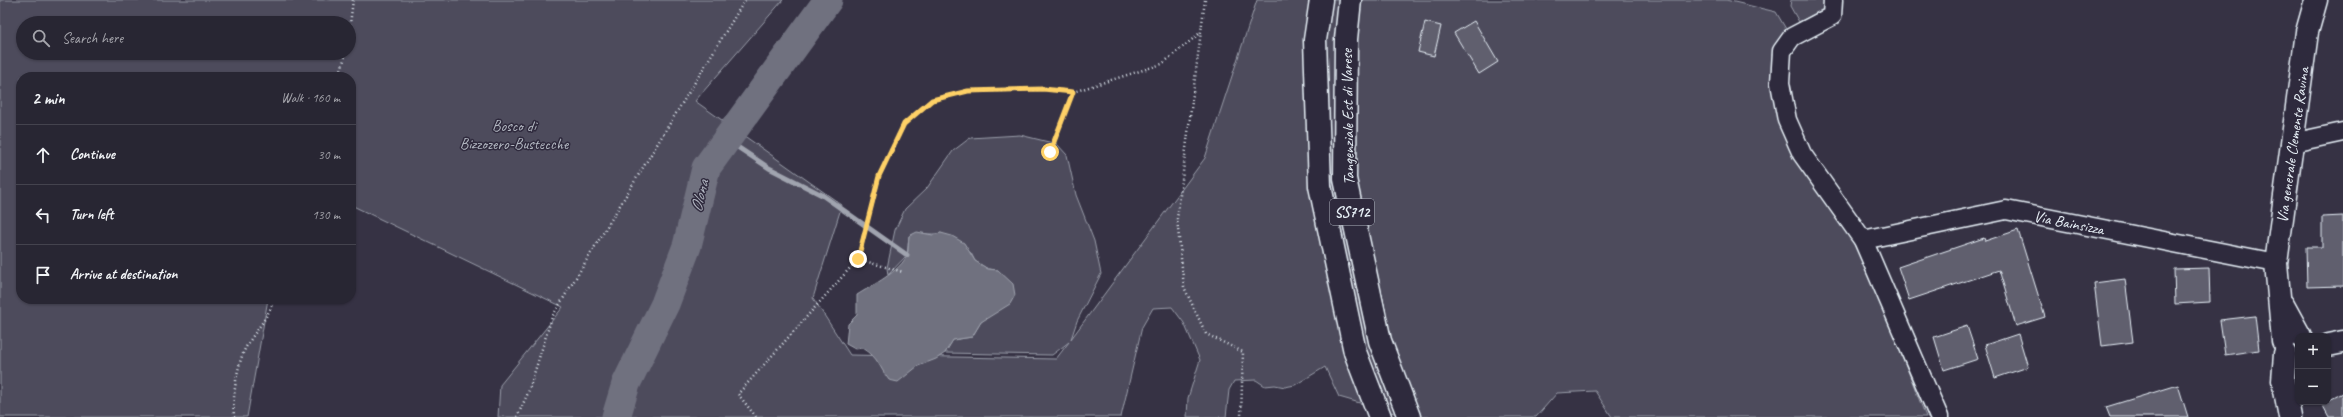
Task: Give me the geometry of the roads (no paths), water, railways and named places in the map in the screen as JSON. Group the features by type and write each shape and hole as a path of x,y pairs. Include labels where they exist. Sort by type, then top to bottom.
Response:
{"main road":[{"name":"Tangenziale Est di Varese","path":"1321,0 1316,40 1320,186 1356,352 1380,417"},
{"name":"Tangenziale Est di Varese","path":"1350,0 1346,39 1345,179 1380,341 1409,417"},
{"name":"Via generale Clemente Ravina","path":"2290,417 2283,380 2294,347 2278,290 2276,263 2307,32 2316,0"},
{"path":"2331,340 2343,341"},
{"path":"2331,344 2343,341"}],"street":[{"path":"1832,8 1792,37 1782,51 1780,83 1788,120 1802,154 1863,240 1939,417"},
{"path":"2292,143 2343,132"},
{"name":"Via Bainsizza","path":"1863,240 2006,210 2276,263"}],"water":[{"path":"917,232 933,235 941,233 952,236 964,243 975,261 988,269 998,270 1013,284 1015,295 1010,304 981,322 972,337 953,340 945,353 936,359 918,366 898,382 889,380 876,359 863,348 855,349 846,344 848,324 857,315 857,295 885,278 899,267 907,255 909,236"}],"waterway":[{"name":"Olona","path":"616,417 626,384 665,304 687,246 706,168 828,0"},
{"path":"727,140 769,168 822,195 907,255"}],"park label":[{"name":"Bosco di Bizzozero-Bustecche","path":"514,134"}]}
